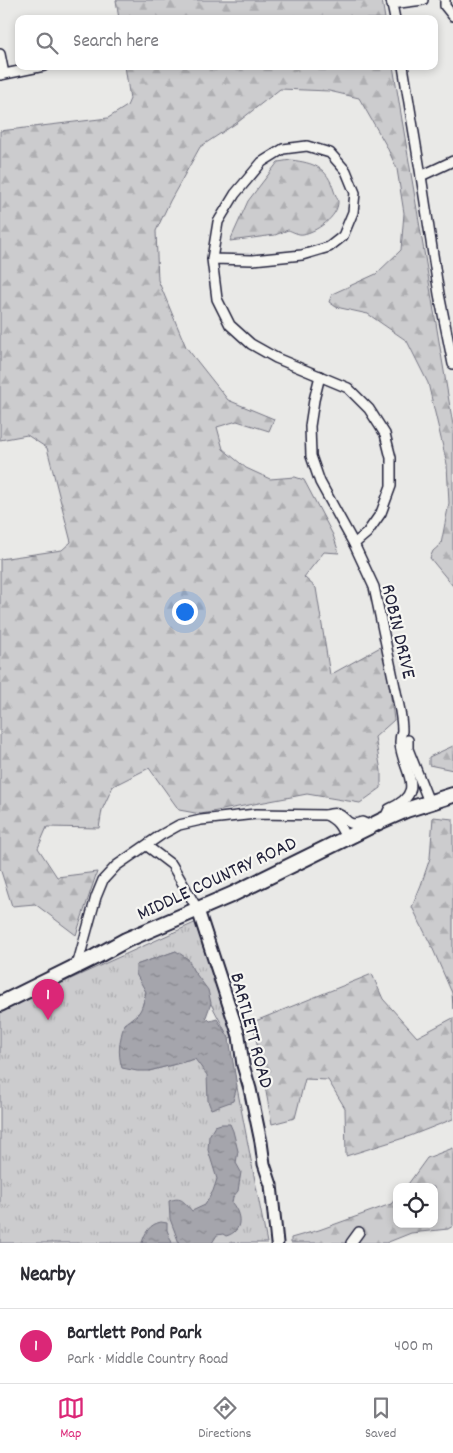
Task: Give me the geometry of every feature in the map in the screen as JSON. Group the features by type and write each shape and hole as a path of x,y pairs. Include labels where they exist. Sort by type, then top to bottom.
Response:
{"main road":[{"name":"MIDDLE COUNTRY ROAD","path":"0,1004 143,932 198,910 406,810 453,795"}],"street":[{"path":"394,15 392,2 423,0"},
{"path":"445,0 445,6 453,16"},
{"path":"0,54 2,74 23,70"},
{"path":"404,70 439,294 450,334 453,364"},
{"path":"212,259 253,260 273,258 302,255 328,247 343,236 353,212 355,193 346,171 330,153 307,146 283,149 262,162 236,194 218,222 212,259 217,299 230,326 251,344 276,358 348,388 369,408 385,434 390,458 392,486 381,513 367,533 354,544"},
{"path":"421,176 453,161"},
{"name":"ROBIN DRIVE","path":"320,376 310,426 311,456 320,482 354,544 374,587 402,728 414,753 417,770 429,802"},
{"name":"ROBIN DRIVE","path":"378,823 389,809 402,803 410,789 411,781 400,742 402,728"},
{"path":"77,966 96,897 104,880 116,866 179,825 201,820 256,814 336,814 342,815 350,824 355,825 362,822 378,823"},
{"path":"326,815 334,819 346,838"},
{"name":"BARTLETT ROAD","path":"147,846 172,865 198,910 238,1036 264,1164 271,1185 277,1243"},
{"path":"351,1243 359,1232"}],"green space":[{"path":"116,0 382,0 384,15 118,15"},
{"path":"126,70 394,70 453,425 453,586 430,558 433,551 441,544 449,503 447,464 428,383 407,341 368,314 336,307 329,302 332,294 376,274 401,250 404,213 397,169 386,145 359,98 329,91 280,89 238,122 200,147 170,201 156,231 158,280 186,347 228,400 274,419 269,431 237,421 217,427 223,449 246,468 270,479 295,477 304,480 333,535 339,553 324,552 304,577 316,588 330,675 384,645 394,720 375,737 381,771 381,788 360,803 307,794 201,814 179,810 149,768 113,786 102,810 99,828 47,827 38,848 57,877 97,872 76,935 35,904 12,906 0,868 0,559 62,550 71,542 47,448 27,435 0,440 0,131 108,118 127,106 130,99"},
{"path":"291,160 313,165 328,176 338,201 334,213 320,227 308,233 299,234 288,230 275,235 230,241 248,201 278,162"},
{"path":"453,746 453,770 429,765 429,757"},
{"path":"433,817 453,819 453,1009 452,993 412,907 430,858"},
{"path":"201,920 239,1036 229,1038 193,970 176,951 136,965 146,992 141,1011 124,1024 149,1071 195,1059 229,1046 267,1243 0,1243 0,1011"},
{"path":"372,974 383,999 417,1037 453,1018 453,1119 410,1136 346,1156 345,1108 328,1080 305,1079 295,1118 272,1124 253,1022"},
{"path":"453,1148 453,1226 448,1229 411,1233 386,1243 291,1243 291,1238 319,1230 393,1202 393,1228 438,1228 438,1183 409,1183 427,1158"}],"water":[{"path":"176,951 188,959 193,970 208,990 211,1003 206,1017 210,1021 217,1019 229,1038 237,1086 233,1101 211,1109 208,1101 207,1075 195,1059 149,1071 122,1068 120,1062 121,1036 124,1024 134,1018 140,1011 146,992 136,974 136,965"},
{"path":"230,1124 238,1151 236,1163 241,1172 238,1191 233,1197 232,1203 239,1217 238,1226 232,1234 226,1236 223,1234 217,1235 212,1243 179,1243 170,1219 169,1201 180,1200 192,1211 205,1205 217,1179 208,1150 209,1136 215,1126"},
{"path":"161,1222 167,1223 167,1230 172,1243 142,1243 148,1229"}],"place":[{"name":"Bartlett Pond Park","path":"48,1020"}]}
